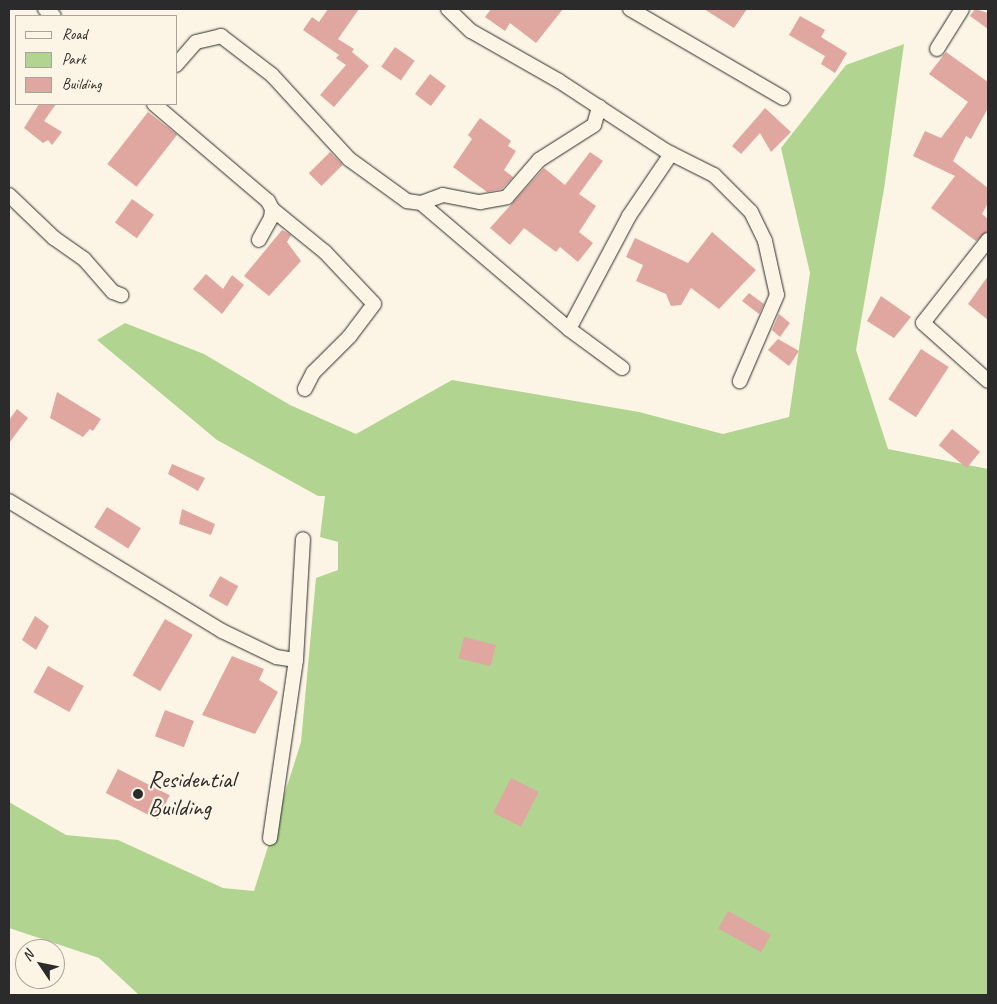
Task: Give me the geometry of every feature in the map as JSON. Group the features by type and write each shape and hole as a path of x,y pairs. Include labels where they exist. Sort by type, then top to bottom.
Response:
{"street":[{"path":"448,9 472,31 599,107 672,154 714,175 751,212 765,241 777,295 740,381"},
{"path":"630,9 783,98"},
{"path":"937,49 962,9"},
{"path":"178,62 196,42 222,36 272,75 349,159 407,200 420,203 569,329 622,368"},
{"path":"155,105 259,192 272,209 325,252 374,304 349,337 313,373 305,389"},
{"path":"420,203 443,195 480,202 506,197 539,160 594,125 599,107"},
{"path":"569,329 629,216 672,154"},
{"path":"9,195 54,238 84,259 114,292 121,295"},
{"path":"259,240 271,218 272,209"},
{"path":"988,240 923,323 988,381"},
{"path":"9,501 222,631 276,657 296,660"},
{"path":"270,838 296,660 303,539"}],"green space":[{"path":"904,44 884,189 856,350 888,449 988,469 988,995 139,995 99,958 65,947 65,939 42,939 9,928 9,802 66,835 118,840 223,888 254,891 301,742 316,578 338,570 338,542 320,537 325,496 318,496 217,440 97,340 125,323 204,354 290,405 356,434 452,380 639,412 723,434 789,417 810,273 781,148 846,65"}],"building":[{"path":"328,9 359,9 338,39 354,49 352,52 369,66 334,107 320,95 346,65 336,58 339,55 303,30 312,17 319,22"},
{"path":"491,9 563,9 536,43 510,23 505,31 485,17"},
{"path":"704,9 747,9 734,28"},
{"path":"975,9 988,13 988,29 970,16"},
{"path":"800,16 825,30 821,37 847,53 835,73 821,64 825,56 789,35"},
{"path":"395,47 415,61 401,80 381,67"},
{"path":"946,52 988,82 988,108 971,139 966,136 953,161 988,188 988,203 982,214 988,219 988,231 976,241 931,208 955,176 913,156 925,131 941,138 968,102 929,74"},
{"path":"430,74 446,86 431,106 415,94"},
{"path":"38,105 55,105 44,121 62,132 52,145 48,140 43,143 24,128"},
{"path":"765,108 791,132 771,152 760,133 741,154 732,146"},
{"path":"148,112 177,135 137,187 107,164"},
{"path":"480,118 511,141 508,146 516,151 504,170 513,177 502,189 487,192 453,167 472,139 468,135"},
{"path":"330,152 343,165 322,186 309,173"},
{"path":"590,152 603,161 579,194 596,206 579,232 593,243 578,262 560,247 556,252 524,228 510,245 490,228 544,168 565,185"},
{"path":"132,199 154,215 137,238 115,222"},
{"path":"282,230 291,235 287,242 301,261 269,296 244,276"},
{"path":"712,232 756,270 719,309 691,288 681,305 671,306 666,294 636,281 643,265 626,257 635,238 688,263"},
{"path":"206,274 223,289 232,275 244,285 222,314 193,289"},
{"path":"988,276 988,320 968,304"},
{"path":"749,293 764,304 759,314 742,301"},
{"path":"881,296 911,317 894,338 867,321"},
{"path":"779,314 790,323 780,337 772,330"},
{"path":"778,339 799,351 789,366 768,350"},
{"path":"921,349 949,367 916,417 888,399"},
{"path":"57,392 101,419 93,431 90,429 83,437 50,418"},
{"path":"17,409 28,418 9,443 9,420"},
{"path":"952,429 980,452 967,468 939,445"},
{"path":"172,464 205,478 198,491 168,474"},
{"path":"107,507 141,528 128,549 94,527"},
{"path":"182,509 215,524 211,535 179,524"},
{"path":"220,576 238,586 227,606 209,596"},
{"path":"35,616 49,626 36,650 22,640"},
{"path":"165,619 193,635 160,691 132,675"},
{"path":"464,637 496,645 491,666 459,658"},
{"path":"232,656 264,669 259,680 278,692 255,734 202,715"},
{"path":"48,666 84,686 69,712 33,692"},
{"name":"Residential Building","path":"165,710 194,721 184,747 155,736"},
{"name":"Residential Building","path":"118,769 170,795 157,819 106,793"},
{"path":"511,778 539,792 521,827 493,813"},
{"path":"728,911 771,935 761,952 718,928"}],"place":[{"name":"Residential Building","path":"138,794"}]}
